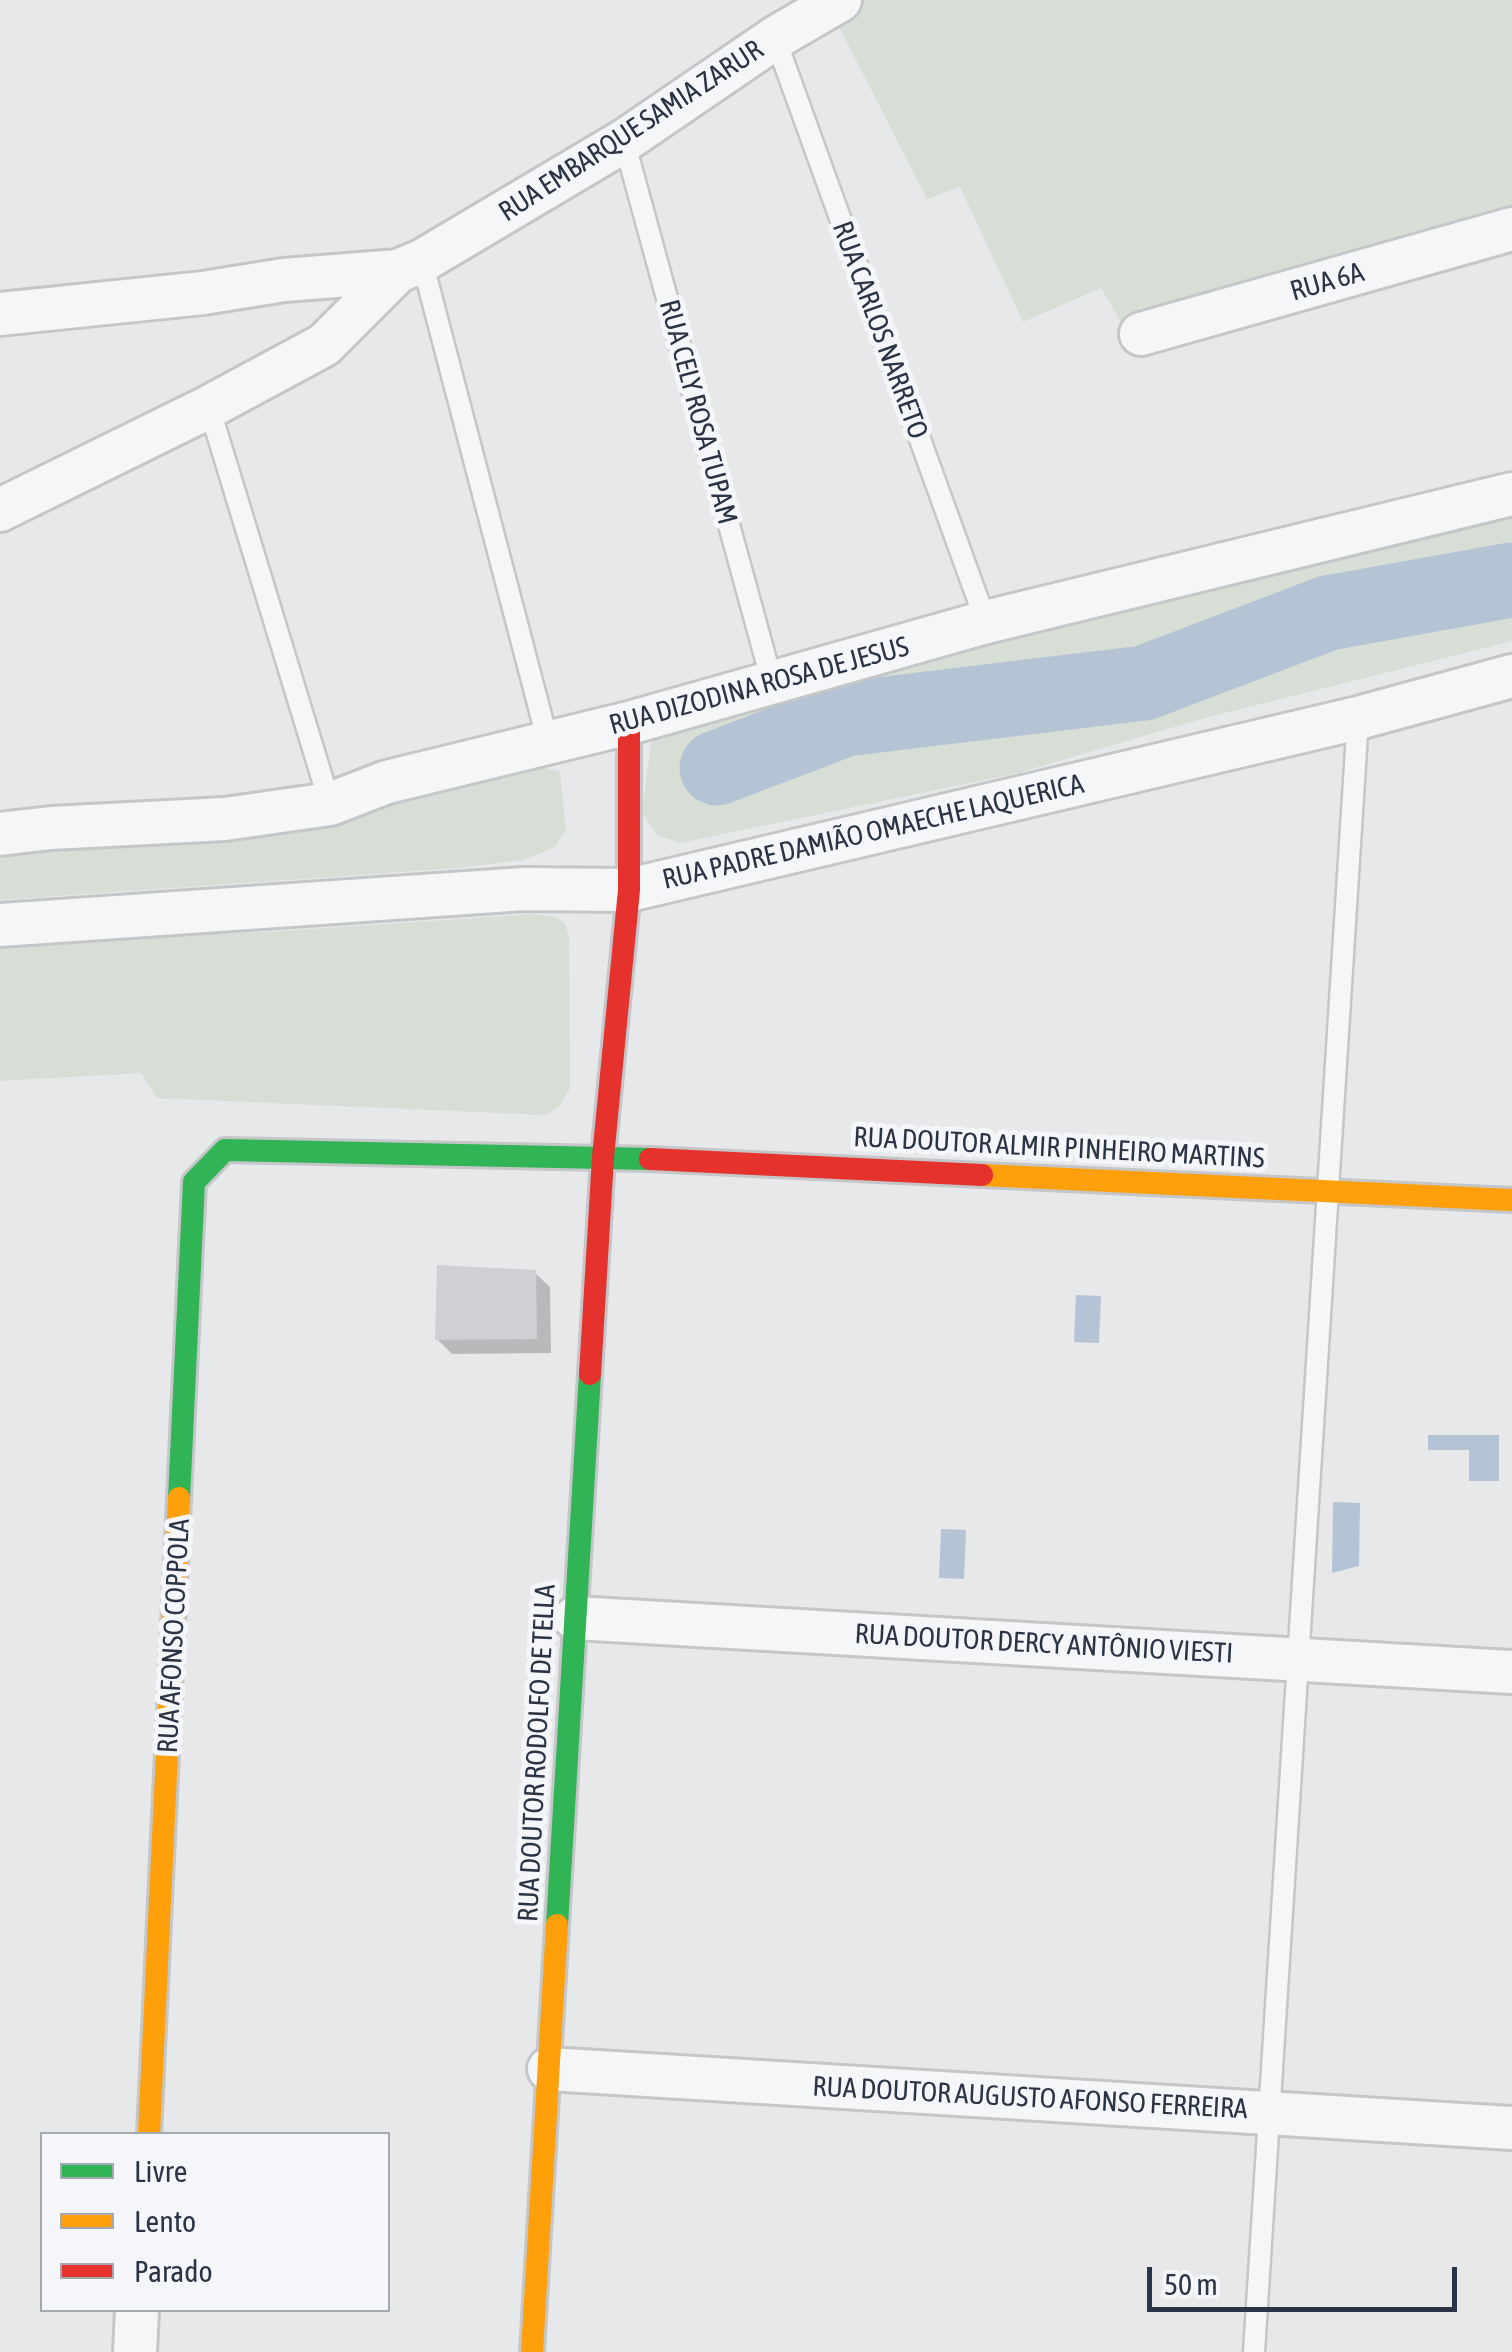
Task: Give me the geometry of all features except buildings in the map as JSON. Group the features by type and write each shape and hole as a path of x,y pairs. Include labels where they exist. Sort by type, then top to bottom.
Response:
{"street":[{"name":"RUA EMBARQUE SAMIA ZARUR","path":"410,266 624,141 774,38 840,0"},
{"name":"RUA 6A","path":"1141,334 1512,230"},
{"path":"0,314 410,266"},
{"path":"0,510 209,407 324,345 410,266"},
{"name":"RUA DIZODINA ROSA DE JESUS","path":"0,834 225,819 330,804 388,782 629,723 986,622 1512,494"},
{"name":"RUA PADRE DAMIÃO OMAECHE LAQUERICA","path":"603,1157 629,890 1358,718 1512,676"},
{"path":"0,925 524,889 629,890 629,723"},
{"name":"RUA AFONSO COPPOLA","path":"149,2132 194,1182 225,1150 603,1157"},
{"name":"RUA DOUTOR ALMIR PINHEIRO MARTINS","path":"603,1157 1512,1200"},
{"name":"RUA DOUTOR RODOLFO DE TELLA","path":"532,2352 603,1157"},
{"name":"RUA DOUTOR DERCY ANTÔNIO VIESTI","path":"575,1618 1512,1672"},
{"name":"RUA DOUTOR AUGUSTO AFONSO FERREIRA","path":"548,2069 1512,2128"},
{"path":"134,2352 137,2312"}],"lane":[{"name":"RUA CARLOS NARRETO","path":"774,38 986,622"},
{"name":"RUA CELY ROSA TUPAM","path":"624,141 772,682"},
{"path":"410,266 548,742"},
{"path":"209,407 330,804"},
{"path":"1254,2352 1358,718"}],"shaded area":[{"path":"858,0 1512,0 1512,240 1136,347 1101,288 1023,322 960,187 927,199 833,15"},
{"path":"1512,518 1512,641 1205,718 1018,773 680,843 657,835 642,812 652,737 989,638 1116,612 1252,575"},
{"path":"527,763 560,772 566,830 555,847 523,860 459,868 0,900 0,849"},
{"path":"535,914 557,918 565,924 569,937 570,1088 559,1107 545,1115 157,1098 141,1073 0,1081 0,944"}],"water":[{"path":"1076,1295 1101,1296 1099,1343 1074,1342"},
{"path":"1428,1435 1499,1435 1499,1481 1469,1481 1469,1450 1428,1450"},
{"path":"1333,1502 1360,1503 1359,1566 1332,1573"},
{"path":"941,1529 966,1530 964,1579 939,1578"}],"waterway":[{"path":"717,768 845,719 1144,683 1328,613 1512,580"}],"traffic: fast":[{"path":"179,1498 194,1182 225,1150 650,1159"},
{"path":"557,1925 590,1374"}],"traffic: slow":[{"path":"982,1175 1512,1200"},
{"path":"149,2132 179,1498"},
{"path":"532,2352 557,1925"}],"traffic: jam":[{"path":"590,1374 603,1157 629,890 629,723"},
{"path":"650,1159 982,1175"}]}
